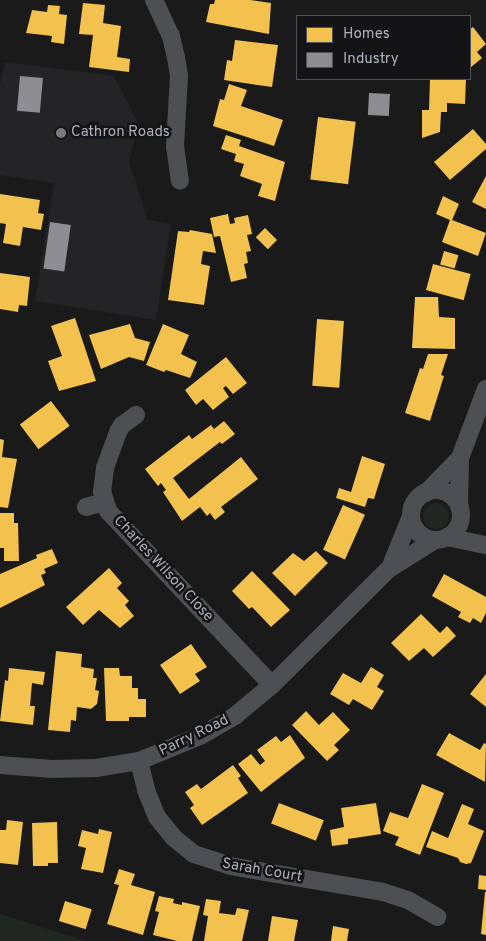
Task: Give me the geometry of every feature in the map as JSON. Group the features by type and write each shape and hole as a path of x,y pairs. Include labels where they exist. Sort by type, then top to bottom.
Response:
{"street":[{"path":"154,0 171,36 179,76 175,146 180,181"},
{"path":"441,539 457,528 460,510 460,458 486,389"},
{"name":"Charles Wilson Close","path":"136,415 122,425 113,443 102,480 104,502 114,519 272,684"},
{"path":"460,458 415,502 412,516 413,523 421,535 486,545"},
{"path":"426,493 442,491 449,494 486,545"},
{"path":"86,507 104,502"},
{"name":"Parry Road","path":"390,569 412,516"},
{"name":"Parry Road","path":"0,765 74,769 139,761 202,735 236,715 272,684 390,569 441,539"},
{"name":"Sarah Court","path":"139,761 146,790 157,817 174,838 194,854 230,866 383,892 408,900 437,916"}],"shaded area":[{"path":"5,62 114,76 143,133 135,138 129,161 148,220 171,224 156,320 35,301 54,183 0,175 0,84"},
{"path":"436,503 446,506 449,516 446,526 436,529 426,526 423,516 426,506"},
{"path":"0,914 16,919 86,941 0,941"}],"building: Homes":[{"path":"215,0 250,0 271,3 269,34 206,22 210,4 214,4"},
{"path":"83,3 105,5 103,23 121,26 117,57 130,59 129,72 89,67 93,35 79,34"},
{"path":"48,5 60,6 59,14 67,15 64,44 51,42 52,36 26,33 32,10 47,12"},
{"path":"473,27 486,44 477,52 482,58 471,67 471,28"},
{"path":"235,40 278,45 272,87 224,80 227,60 232,61"},
{"path":"430,80 466,80 465,104 447,103 447,112 441,112 440,132 422,138 422,110 429,110"},
{"path":"229,84 247,90 241,106 283,120 274,146 213,126 220,99 224,100"},
{"path":"318,117 356,122 348,184 310,180"},
{"path":"473,129 486,144 486,149 450,180 434,162"},
{"path":"226,135 241,140 239,146 285,162 275,201 258,196 262,184 240,176 244,164 234,161 236,154 221,149"},
{"path":"486,176 486,209 472,202"},
{"path":"0,194 40,200 38,213 44,214 41,230 23,227 20,246 3,243 6,224 0,223"},
{"path":"443,196 459,204 452,220 486,233 478,256 442,242 450,220 436,214"},
{"path":"228,214 230,224 235,223 234,218 248,215 252,234 247,235 251,251 246,252 248,263 244,264 247,278 231,282 220,236 214,237 210,218"},
{"path":"265,228 277,240 268,249 256,237"},
{"path":"190,230 212,234 216,253 203,251 201,264 210,266 204,305 168,300 178,231 189,232"},
{"path":"444,251 458,255 455,269 440,264"},
{"path":"433,264 471,274 464,300 426,290"},
{"path":"0,273 30,277 27,306 19,305 18,312 0,309"},
{"path":"415,297 438,297 439,317 455,318 455,349 412,348"},
{"path":"75,318 96,381 59,391 48,361 62,356 51,326"},
{"path":"317,319 344,321 339,388 312,386"},
{"path":"130,324 135,338 150,342 144,361 129,357 101,369 89,335"},
{"path":"163,324 189,335 181,354 197,362 190,378 166,370 164,372 146,365"},
{"path":"428,354 448,354 441,375 444,376 430,421 405,413 420,368 423,369"},
{"path":"226,357 247,383 233,394 226,386 223,388 229,397 213,410 203,399 196,405 185,390"},
{"path":"51,401 70,426 39,449 20,424"},
{"path":"224,421 235,434 222,444 220,442 173,478 189,499 241,457 258,479 221,507 225,512 215,520 210,513 207,516 200,507 182,521 163,492 166,490 161,483 158,486 145,469 189,435 192,439 211,425 214,429"},
{"path":"0,439 4,440 2,457 17,459 8,508 0,507"},
{"path":"362,456 385,464 374,499 368,498 365,507 336,498 339,488 351,492"},
{"path":"343,505 365,515 345,560 323,550"},
{"path":"0,513 14,513 14,523 18,523 19,561 4,561 4,548 0,548"},
{"path":"52,549 58,563 44,569 46,573 41,575 45,585 0,608 0,574 37,558 36,555"},
{"path":"316,551 328,563 295,596 272,573 293,553 304,561"},
{"path":"109,568 122,583 117,588 129,601 125,605 134,616 120,628 99,610 83,625 66,607"},
{"path":"252,571 290,610 271,627 252,607 249,609 232,591"},
{"path":"444,574 486,597 486,613 481,623 473,618 470,623 458,617 461,612 432,596"},
{"path":"421,614 440,633 447,626 456,636 433,657 424,648 409,661 391,643"},
{"path":"191,644 207,667 195,674 200,681 180,694 160,665"},
{"path":"56,651 82,654 81,667 94,669 93,678 97,678 95,690 99,691 97,704 91,709 77,707 76,721 71,720 70,732 48,730"},
{"path":"371,667 384,675 377,687 384,691 372,710 353,699 349,705 330,694 343,673 361,683"},
{"path":"9,668 45,672 43,685 32,683 30,706 35,706 33,725 0,721 5,680 8,681"},
{"path":"104,668 119,668 120,676 132,676 132,688 138,688 138,699 146,699 146,717 129,717 129,721 106,721"},
{"path":"486,674 486,707 470,694"},
{"path":"306,711 319,725 333,712 350,730 334,745 339,750 327,761 292,725"},
{"path":"449,733 480,750 484,743 486,744 485,782 436,755"},
{"path":"290,735 305,758 261,792 238,764 251,754 260,765 265,761 257,750 276,736 281,742"},
{"path":"233,765 241,776 238,778 248,793 202,825 190,808 194,805 185,792 197,784 201,789"},
{"path":"422,784 444,793 420,855 395,845 399,837 383,831 390,812 408,818"},
{"path":"279,803 324,820 316,841 271,824"},
{"path":"376,803 381,834 348,839 348,844 332,846 330,830 344,827 341,808"},
{"path":"462,804 474,809 468,824 484,831 471,863 466,864 460,862 458,858 426,847 432,831 448,838"},
{"path":"7,820 23,822 18,865 0,863 0,830 6,830"},
{"path":"57,822 58,863 48,863 48,866 33,866 32,823"},
{"path":"99,829 112,832 103,873 81,869 86,848 78,846 82,830 98,834"},
{"path":"119,869 135,874 131,885 155,892 143,935 107,924 119,885 114,884"},
{"path":"479,875 486,876 486,890 478,889"},
{"path":"486,892 486,935 481,934"},
{"path":"159,896 174,899 173,903 182,905 182,902 200,906 192,941 177,941 153,935 159,912 155,911"},
{"path":"206,899 221,901 219,913 235,915 237,908 249,910 242,941 204,941 208,916 203,915"},
{"path":"65,901 92,909 86,929 59,921"},
{"path":"272,916 298,920 294,941 268,941"},
{"path":"333,926 349,929 347,941 331,941"}],"building: Industry":[{"path":"20,76 43,78 40,113 17,111"},
{"path":"369,93 390,94 389,116 368,115"},
{"path":"50,222 71,225 64,271 43,269"}],"place":[{"name":"Cathron Roads","path":"61,133"}]}
